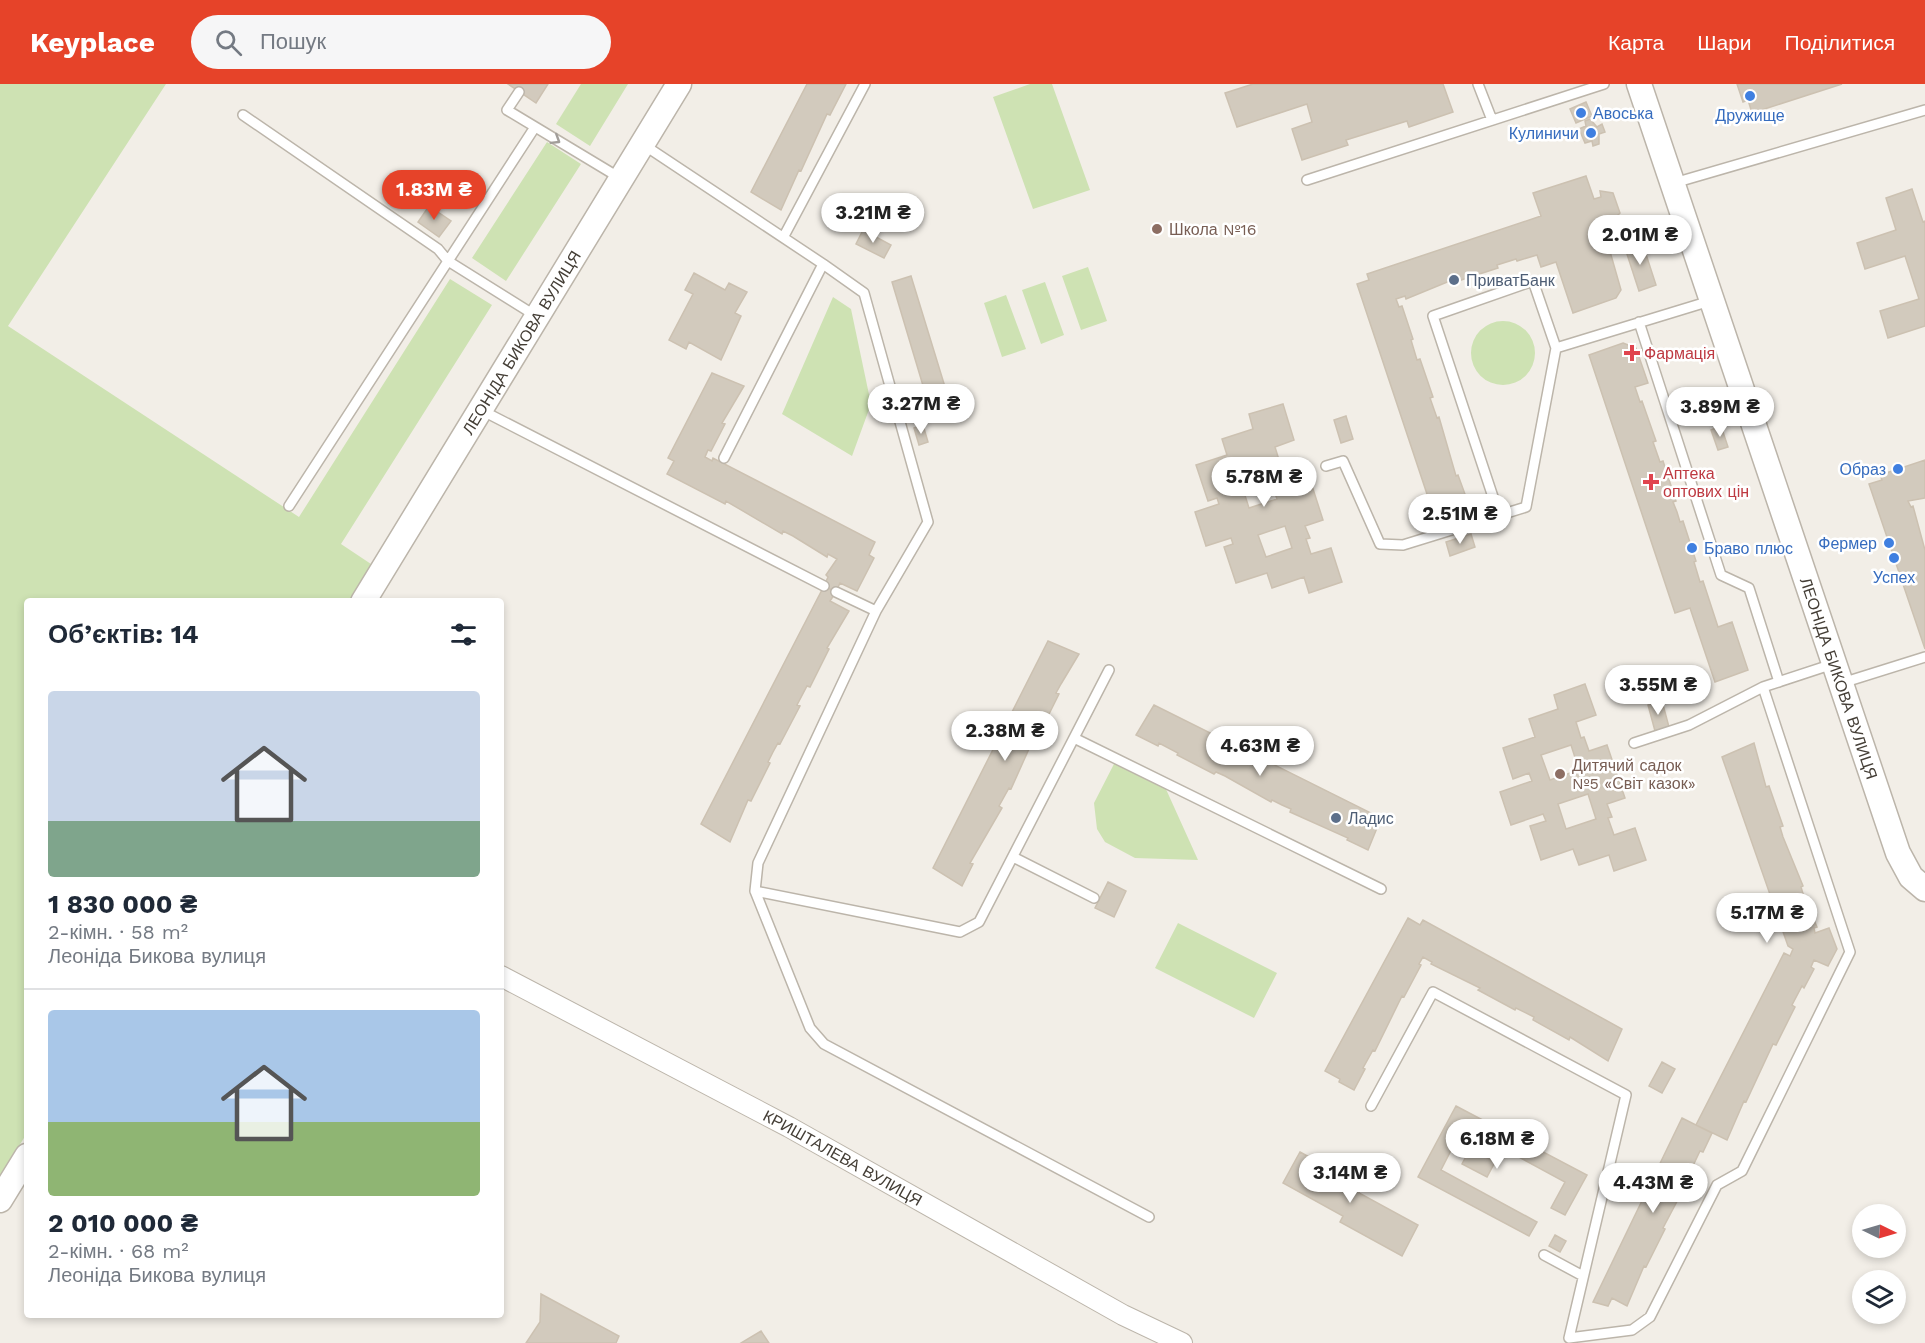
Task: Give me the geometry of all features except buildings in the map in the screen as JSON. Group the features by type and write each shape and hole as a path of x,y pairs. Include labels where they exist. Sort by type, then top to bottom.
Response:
{"street":[{"name":"ЛЕОНІДА БИКОВА ВУЛИЦЯ","path":"365,598 679,84"},
{"name":"ЛЕОНІДА БИКОВА ВУЛИЦЯ","path":"1639,84 1710,301 1898,853 1911,877 1925,889"},
{"name":"КРИШТАЛЕВА ВУЛИЦЯ","path":"504,978 789,1127 1123,1315 1182,1343"},
{"path":"0,1200 24,1161"}],"lane":[{"path":"784,236 865,84"},
{"path":"1478,84 1492,120"},
{"path":"1307,180 1604,84"},
{"path":"519,92 507,110 621,179"},
{"path":"1672,184 1925,110"},
{"path":"243,115 438,249 448,261 538,317"},
{"path":"289,506 535,127"},
{"path":"642,144 784,236 864,292 928,522 876,611 758,863 755,891 810,1028 824,1044 1149,1217"},
{"path":"724,458 823,264"},
{"path":"1326,466 1343,461 1380,544 1403,545 1526,507 1556,348 1533,282 1433,316 1499,515"},
{"path":"1556,348 1710,301"},
{"path":"1639,322 1721,575 1749,588 1779,682"},
{"path":"481,410 824,586"},
{"path":"836,592 876,611"},
{"path":"1634,743 1689,725 1763,687 1779,682 1925,657"},
{"path":"755,891 960,932 979,922 1109,669"},
{"path":"1371,1106 1433,992 1626,1095 1569,1340 1632,1330 1650,1317 1717,1185 1742,1171 1850,952 1763,687"},
{"path":"1074,738 1381,889"},
{"path":"1013,857 1094,898"},
{"path":"1544,1255 1583,1276"}],"green space":[{"path":"0,84 166,84 8,326 299,517 450,279 492,305 341,544 374,566 354,598 24,598 24,1138 0,1177"},
{"path":"581,84 628,84 590,146 556,124"},
{"path":"1030,84 1052,84 1090,190 1033,209 993,97"},
{"path":"547,142 581,164 506,281 472,258"},
{"path":"1088,267 1107,321 1081,330 1062,276"},
{"path":"1045,282 1064,335 1041,344 1022,290"},
{"path":"1006,295 1026,349 1002,357 984,303"},
{"path":"833,297 851,309 871,404 852,456 782,414"},
{"path":"1497,321 1509,321 1526,330 1533,341 1535,353 1533,365 1526,376 1509,385 1497,385 1485,380 1476,371 1471,359 1471,347 1476,335 1485,326"},
{"path":"1115,762 1165,787 1198,860 1135,858 1105,842 1097,829 1094,803"},
{"path":"1178,923 1277,973 1254,1018 1155,968"}],"place":[{"name":"Дружище","path":"1750,96"},
{"name":"Авоська","path":"1581,113"},
{"name":"Кулиничи","path":"1591,133"},
{"name":"Школа №16","path":"1157,229"},
{"name":"ПриватБанк","path":"1454,280"},
{"name":"Фармація","path":"1632,353"},
{"name":"Образ","path":"1898,469"},
{"name":"Аптека оптових цін","path":"1651,482"},
{"name":"Фермер","path":"1889,543"},
{"name":"Браво плюс","path":"1692,548"},
{"name":"Успех","path":"1894,558"},
{"name":"Дитячий садок №5 «Світ казок»","path":"1560,774"},
{"name":"Ладис","path":"1336,818"}]}
